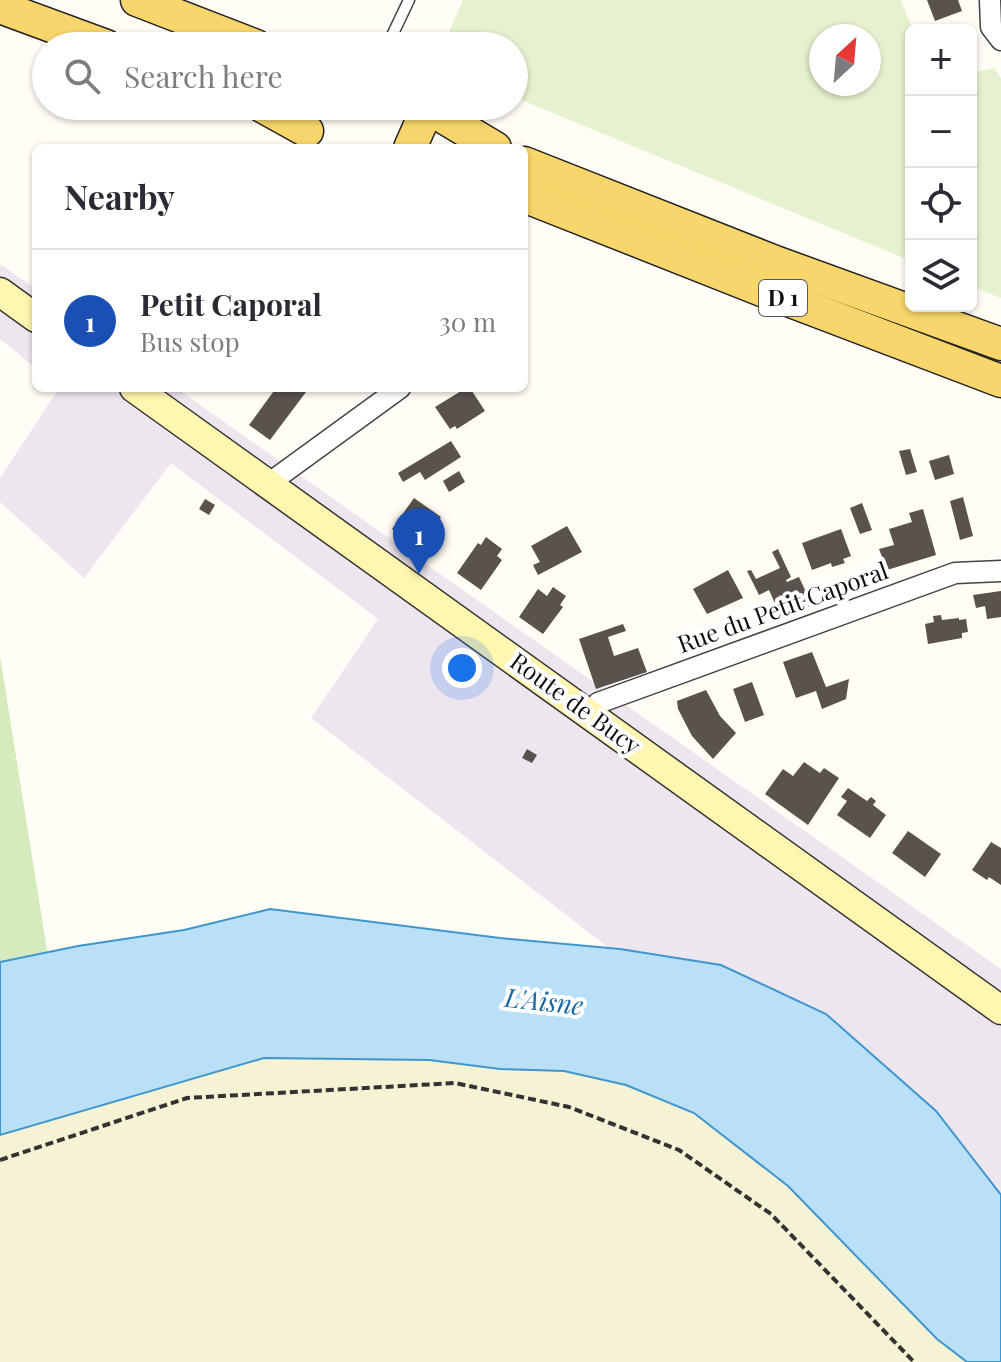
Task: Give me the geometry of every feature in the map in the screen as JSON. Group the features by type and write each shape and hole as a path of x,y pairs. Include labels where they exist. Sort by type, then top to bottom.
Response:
{"main road":[{"path":"137,0 220,32"},
{"path":"0,7 68,32"},
{"path":"412,144 421,120"},
{"path":"446,120 488,144"},
{"name":"D 1","path":"528,165 775,262 1001,344"},
{"name":"D 1","path":"528,198 1001,381"},
{"path":"0,292 32,315"},
{"name":"Route de Bucy","path":"140,392 1001,1010"}],"street":[{"path":"990,0 991,27 1001,40"},
{"path":"268,484 394,392"},
{"name":"Rue du Petit Caporal","path":"589,714 598,703 955,573 1001,571"}],"lane":[{"path":"394,32 409,0"}],"path":[{"path":"0,1160 187,1098 455,1083 569,1107 679,1150 771,1214 914,1362"}],"shaded area":[{"path":"0,264 32,286 32,365 0,339"},
{"path":"56,392 182,392 1001,969 1001,1216 653,982 311,718 378,619 171,463 84,578 0,502 0,478"},
{"path":"653,982 1001,1362 0,1362 0,1012"}],"green space":[{"path":"463,0 901,0 911,24 905,24 905,259 528,103 528,32 449,32"},
{"path":"994,68 1001,78 1001,298 977,288 977,72"},
{"path":"0,656 53,988 0,1012"}],"water":[{"name":"L'Aisne","path":"270,909 500,938 620,949 721,965 826,1014 936,1111 1001,1195 1001,1362 967,1362 937,1339 788,1186 694,1113 626,1085 564,1071 500,1069 429,1060 264,1058 0,1135 0,962 184,930"}],"building":[{"path":"927,0 958,0 962,11 935,21"},
{"path":"273,392 306,392 270,440 249,425"},
{"path":"459,392 473,392 485,411 457,429 455,426 450,429 435,407"},
{"path":"451,441 461,457 425,480 420,472 403,482 398,473"},
{"path":"910,449 917,472 906,475 899,451"},
{"path":"949,455 954,474 935,480 929,461"},
{"path":"459,471 465,482 449,492 443,481"},
{"path":"963,497 973,536 960,540 950,501"},
{"path":"414,498 441,517 419,548 392,529"},
{"path":"205,499 215,505 209,515 199,509"},
{"path":"862,503 872,530 860,534 850,508"},
{"path":"923,509 936,555 887,570 879,549 894,545 889,529 912,522 909,513"},
{"path":"567,526 582,552 538,575 533,565 540,562 531,546"},
{"path":"841,529 851,556 843,559 845,563 832,567 831,563 812,570 802,543"},
{"path":"486,537 502,549 497,556 502,560 481,590 457,573 478,543 481,545"},
{"path":"778,549 791,577 787,582 799,577 812,605 782,619 769,590 759,595 747,571 751,570 756,579 780,568 772,552"},
{"path":"728,570 743,598 707,614 693,589"},
{"path":"553,587 566,596 560,605 563,607 543,634 519,617 538,589 547,596"},
{"path":"1001,591 1001,617 987,619 985,606 976,608 973,595"},
{"path":"941,615 942,620 966,619 968,632 962,633 962,638 928,644 925,624 934,622 933,616"},
{"path":"623,624 626,631 608,637 614,656 638,648 647,672 596,689 579,639"},
{"path":"812,652 826,687 849,679 846,699 822,709 816,691 796,698 783,662"},
{"path":"752,682 764,715 745,722 733,689"},
{"path":"706,690 720,716 736,733 713,759 692,736 677,701"},
{"path":"527,749 537,755 532,763 522,758"},
{"path":"804,762 820,773 824,768 839,778 808,825 765,794 783,769 793,776"},
{"path":"848,788 867,801 871,797 876,801 873,805 886,815 870,838 837,815 847,801 841,797"},
{"path":"908,831 941,854 925,877 892,853"},
{"path":"991,842 1001,848 1001,885 972,870"}],"place":[{"name":"Petit Caporal","path":"419,574"}]}
